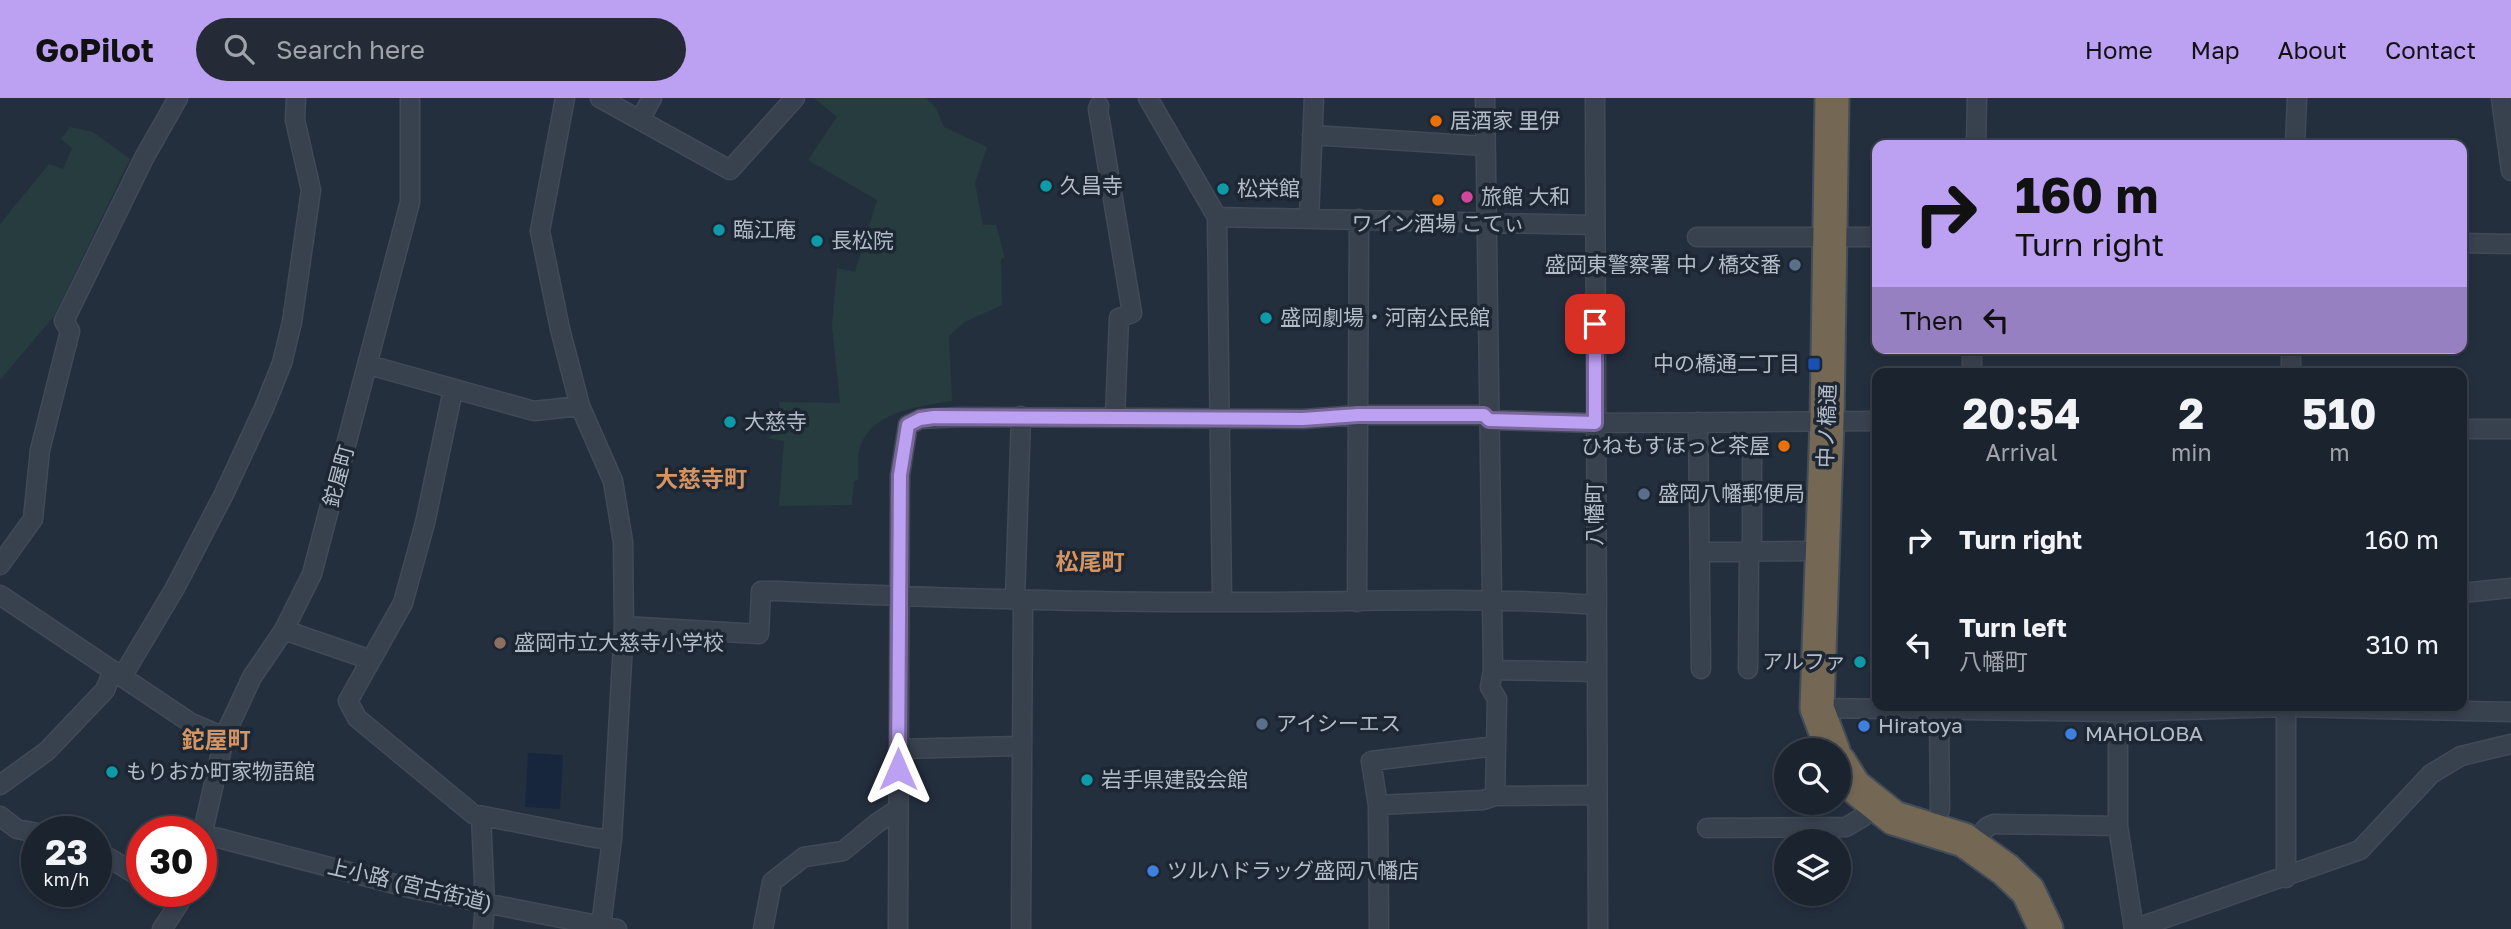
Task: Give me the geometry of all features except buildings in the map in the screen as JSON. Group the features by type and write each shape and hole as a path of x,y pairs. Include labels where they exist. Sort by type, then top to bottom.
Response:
{"highway":[{"name":"中ノ橋通","path":"1828,738 1817,708 1827,421 1832,98"},
{"path":"1851,781 1894,818 1964,840 2006,870 2028,891 2046,929"}],"street":[{"path":"0,565 33,519 40,450 70,331 64,321 144,158 178,98"},
{"path":"0,785 47,751 105,691 117,674 175,587 225,494 264,408 282,363 292,321 311,190 295,120 296,98"},
{"name":"鉈屋町","path":"207,816 224,737 252,677 284,630 312,574 369,366 410,202 410,98"},
{"path":"565,98 540,230 560,329 580,406 613,481 623,542 624,626 609,928"},
{"path":"600,98 730,170 795,98"},
{"path":"640,120 652,98"},
{"path":"1115,417 1119,317 1132,313 1097,102 1116,98"},
{"path":"1149,98 1217,217 1222,602"},
{"path":"1309,218 1314,98"},
{"path":"1485,98 1493,670 1490,687 1497,699 1495,796"},
{"name":"八幡町","path":"1595,98 1598,929"},
{"path":"1976,140 1977,98"},
{"path":"2295,140 2297,98"},
{"path":"2501,98 2511,171"},
{"path":"1312,135 1485,146"},
{"path":"1217,217 1595,225"},
{"path":"1357,602 1359,219"},
{"path":"1698,237 1872,237"},
{"path":"2467,243 2511,243"},
{"path":"369,366 534,411 580,406"},
{"path":"453,390 425,523 403,603 348,701 357,718 473,814 582,836 612,839"},
{"path":"898,929 900,475 908,425 920,419 934,417 1021,416 1303,419 1358,415 1484,415 1489,420 1595,423 1872,421"},
{"path":"1021,416 1021,929"},
{"path":"1698,422 1701,669"},
{"path":"1748,669 1752,422"},
{"path":"2467,429 2511,429"},
{"path":"1700,552 1823,551"},
{"path":"2467,592 2511,588"},
{"path":"624,626 759,634 761,591 1019,600 1492,601 1596,605"},
{"path":"0,595 191,723 224,737"},
{"path":"284,630 371,660"},
{"path":"1493,670 1596,672"},
{"path":"1817,708 1872,709"},
{"path":"2467,710 2511,712"},
{"path":"1940,711 1940,810"},
{"path":"2029,711 2146,711"},
{"path":"2286,711 2286,878"},
{"path":"2118,712 2118,826 2134,929 2360,850 2431,774 2456,758 2511,744"},
{"path":"898,748 1022,746"},
{"path":"1379,929 1378,805 1371,761 1496,746"},
{"path":"1378,805 1483,800 1495,796 1597,795"},
{"path":"1707,828 1846,827 1863,817 1875,803"},
{"path":"764,929 772,882 804,857 843,852 898,809"},
{"path":"0,816 21,830"},
{"path":"481,816 485,904 483,929"},
{"path":"1972,845 1987,827 1994,824 2118,826"},
{"name":"上小路 (宮古街道)","path":"217,841 414,890 609,928"},
{"path":"162,929 175,907"}],"green space":[{"path":"814,98 926,98 936,108 944,127 987,147 975,183 983,225 996,225 1005,258 1001,259 1002,305 965,322 949,336 952,401 897,413 873,427 864,438 859,451 858,480 854,481 852,505 779,506 784,441 767,438 781,431 779,402 840,403 832,326 837,268 855,272 877,200 808,160 837,117"},
{"path":"70,127 93,132 130,159 55,315 0,380 0,224 49,164 63,169 72,148 61,139"}],"water":[{"path":"528,753 563,755 560,809 525,807"}],"place":[{"name":"居酒家 里伊","path":"1436,121"},
{"name":"久昌寺","path":"1046,186"},
{"name":"松栄館","path":"1223,189"},
{"name":"旅館 大和","path":"1467,197"},
{"name":"ワイン酒場 こてぃ","path":"1438,200"},
{"name":"臨江庵","path":"719,230"},
{"name":"長松院","path":"817,241"},
{"name":"盛岡東警察署 中ノ橋交番","path":"1795,265"},
{"name":"盛岡劇場・河南公民館","path":"1266,318"},
{"name":"中の橋通二丁目","path":"1814,364"},
{"name":"大慈寺","path":"730,422"},
{"name":"ひねもすほっと茶屋","path":"1784,446"},
{"name":"盛岡八幡郵便局","path":"1644,494"},
{"name":"盛岡市立大慈寺小学校","path":"500,643"},
{"name":"アルファ","path":"1860,662"},
{"name":"アイシーエス","path":"1262,724"},
{"name":"Hiratoya","path":"1864,726"},
{"name":"MAHOLOBA","path":"2071,734"},
{"name":"もりおか町家物語館","path":"112,772"},
{"name":"岩手県建設会館","path":"1087,780"},
{"name":"ツルハドラッグ盛岡八幡店","path":"1153,871"}],"district":[{"name":"大慈寺町","path":"701,479"},
{"name":"松尾町","path":"1090,562"},
{"name":"鉈屋町","path":"216,740"}],"route":[{"path":"898,769 900,475 908,425 920,419 934,417 1303,419 1358,415 1484,415 1489,420 1595,423 1595,324"}]}
